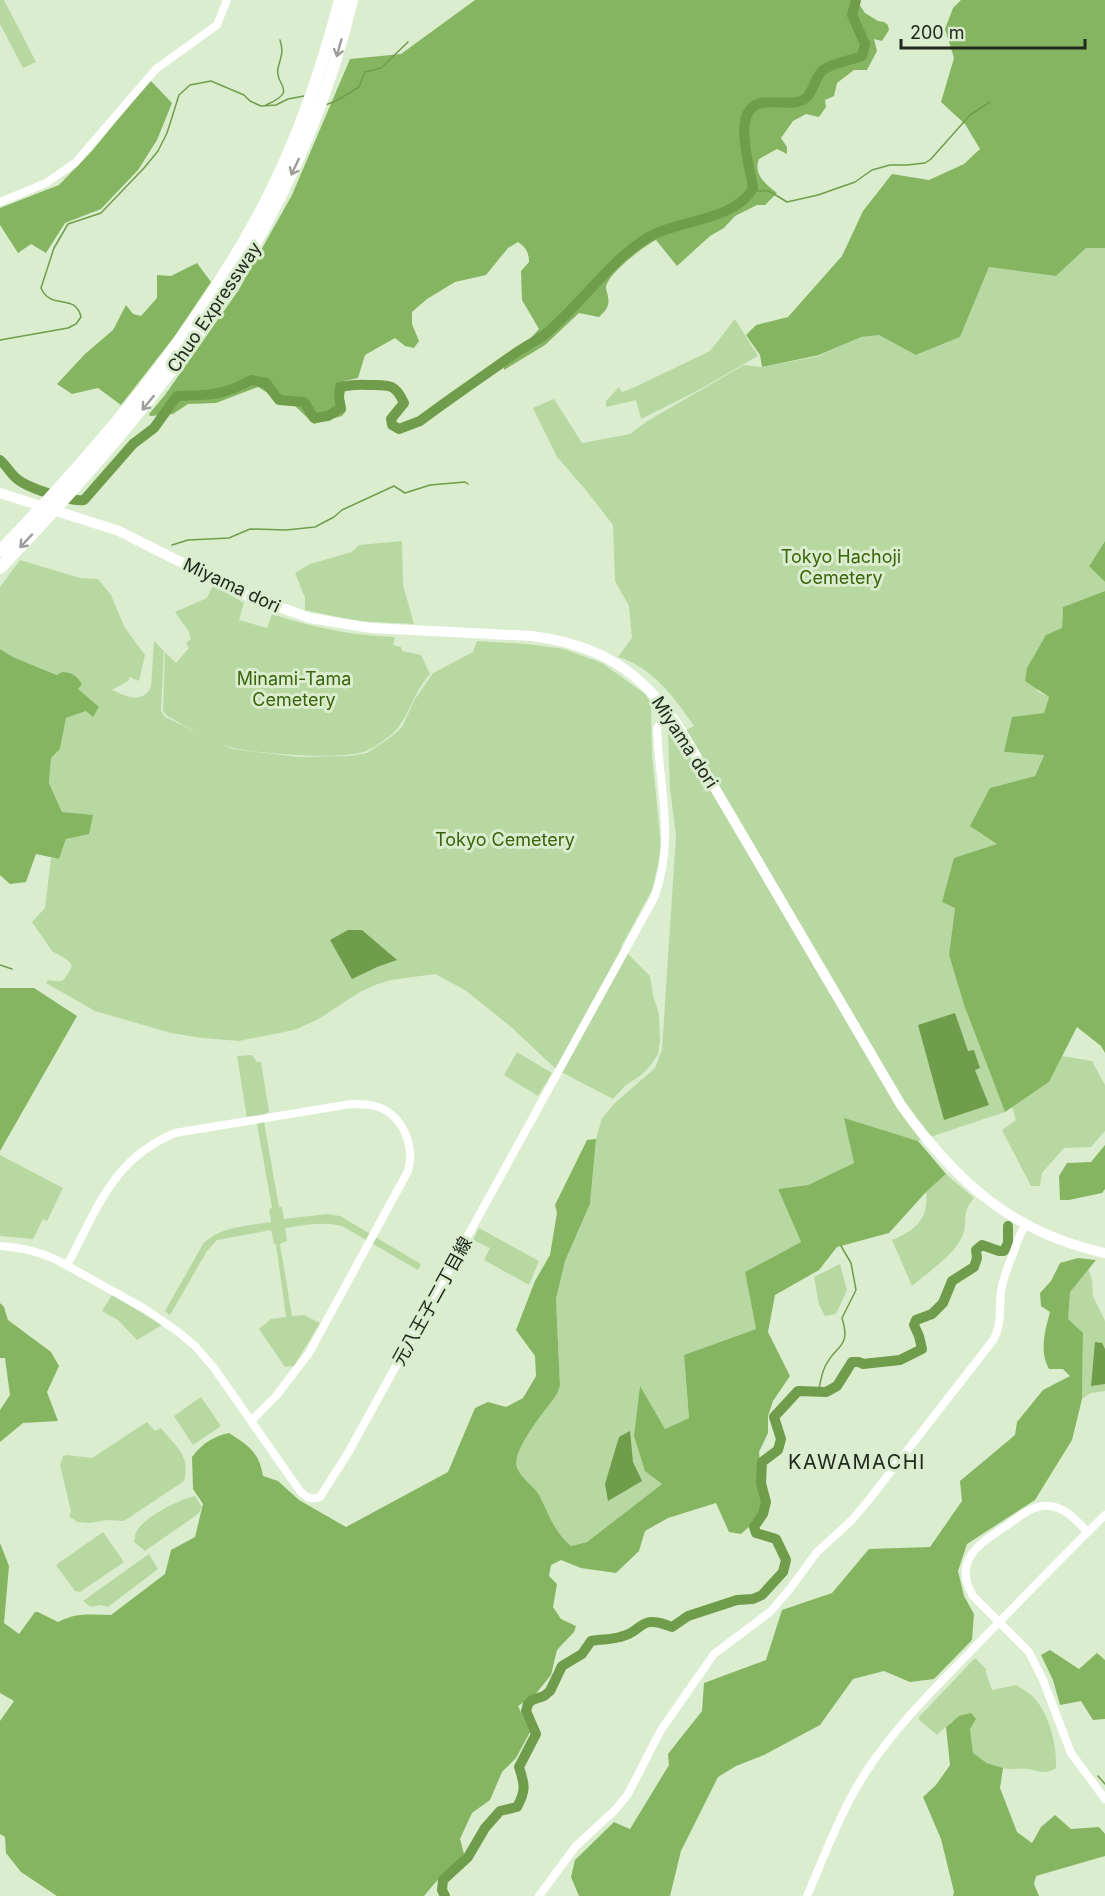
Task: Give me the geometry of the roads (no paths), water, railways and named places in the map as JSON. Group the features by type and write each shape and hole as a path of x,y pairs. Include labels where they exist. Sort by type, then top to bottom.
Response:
{"highway":[{"name":"Chuo Expressway","path":"319,93 340,0"},
{"name":"Chuo Expressway","path":"5,554 158,389 200,334 231,287 281,197 352,0"},
{"name":"Chuo Expressway","path":"0,568 5,554 19,531 65,490"}],"main road":[{"name":"Miyama dori","path":"0,493 118,531 248,596 310,618 371,628 532,636 573,644 606,657 633,674 654,693 669,712 901,1105 931,1146 958,1176 985,1198 1026,1225 1072,1245 1105,1253"}],"street":[{"path":"0,202 46,183 75,163 156,69 217,25 227,0"},
{"name":"元八王子二丁目線","path":"0,1246 43,1253 145,1309 177,1330 214,1368 300,1491 306,1498 320,1497 348,1453 654,898 663,871 666,839 657,729 669,712"},
{"path":"67,1265 97,1206 118,1173 141,1150 159,1140 175,1133 351,1104 374,1106 393,1115 404,1129 408,1140 411,1161 408,1171 309,1353 276,1396 251,1421"},
{"path":"539,1896 576,1846 615,1810 628,1794 662,1728 714,1654 778,1604 817,1552 868,1501 994,1339 1000,1323 1001,1296 1006,1267 1020,1232 1026,1225"},
{"path":"1088,1532 1066,1511 1058,1508 1041,1506 1029,1510 973,1550 967,1563 966,1575 968,1587 973,1596 1029,1652 1043,1680 1071,1753 1105,1799"},
{"path":"807,1896 864,1775 888,1740 1105,1515"}],"waterway":[{"path":"0,460 16,478 29,486 59,497 84,500 133,444 154,428 177,396 223,392 251,380 266,383 279,400 304,402 314,418 328,416 341,408 340,387 386,385 394,389 404,403 391,419 392,425 399,429 420,421 544,335 619,259 647,238 674,227 719,214 744,199 753,188 746,155 744,128 746,117 752,108 761,103 793,103 803,100 810,94 823,70 862,56 865,44 852,15 856,0"},
{"path":"266,105 276,100 284,91 278,74 282,51 280,40"},
{"path":"325,105 359,87 365,72 381,68 408,42"},
{"path":"0,340 68,328 76,324 81,317 74,305 51,299 41,288 54,248 68,224 101,213 144,168 158,151 167,133 179,95 190,85 211,81 244,95 261,106 276,105 288,99 304,96"},
{"path":"751,191 769,191 787,202 818,195 855,182 872,170 890,165 925,163 970,115 990,102"},
{"path":"172,545 188,540 229,538 250,529 286,530 315,527 342,510 394,486 405,493 430,485 465,482 468,484"},
{"path":"81,501 84,504"},
{"path":"0,965 12,969"},
{"path":"445,1896 442,1890 443,1880 468,1857 485,1828 500,1811 517,1807 520,1801 524,1788 519,1767 536,1734 526,1711 528,1704 550,1691 562,1666 582,1654 591,1641 628,1635 647,1623 661,1623 672,1627 688,1616 737,1600 753,1599 762,1595 783,1572 786,1560 776,1539 756,1533 754,1527 763,1514 766,1502 761,1483 762,1462 778,1450 781,1439 774,1417 798,1391 826,1392 837,1386 852,1362 863,1364 900,1360 922,1349 914,1325 916,1320 932,1314 943,1303 952,1281 974,1267 977,1258 976,1250 982,1245 1004,1251 1008,1243 1008,1226"},
{"path":"818,1393 824,1369 843,1342 845,1328 842,1318 856,1290 851,1263 841,1246"},
{"path":"1098,1776 1105,1784"}],"district":[{"name":"KAWAMACHI","path":"857,1462"}],"park label":[{"name":"Tokyo Hachoji Cemetery","path":"841,566"},
{"name":"Minami-Tama Cemetery","path":"294,688"},
{"name":"Tokyo Cemetery","path":"505,839"}]}
